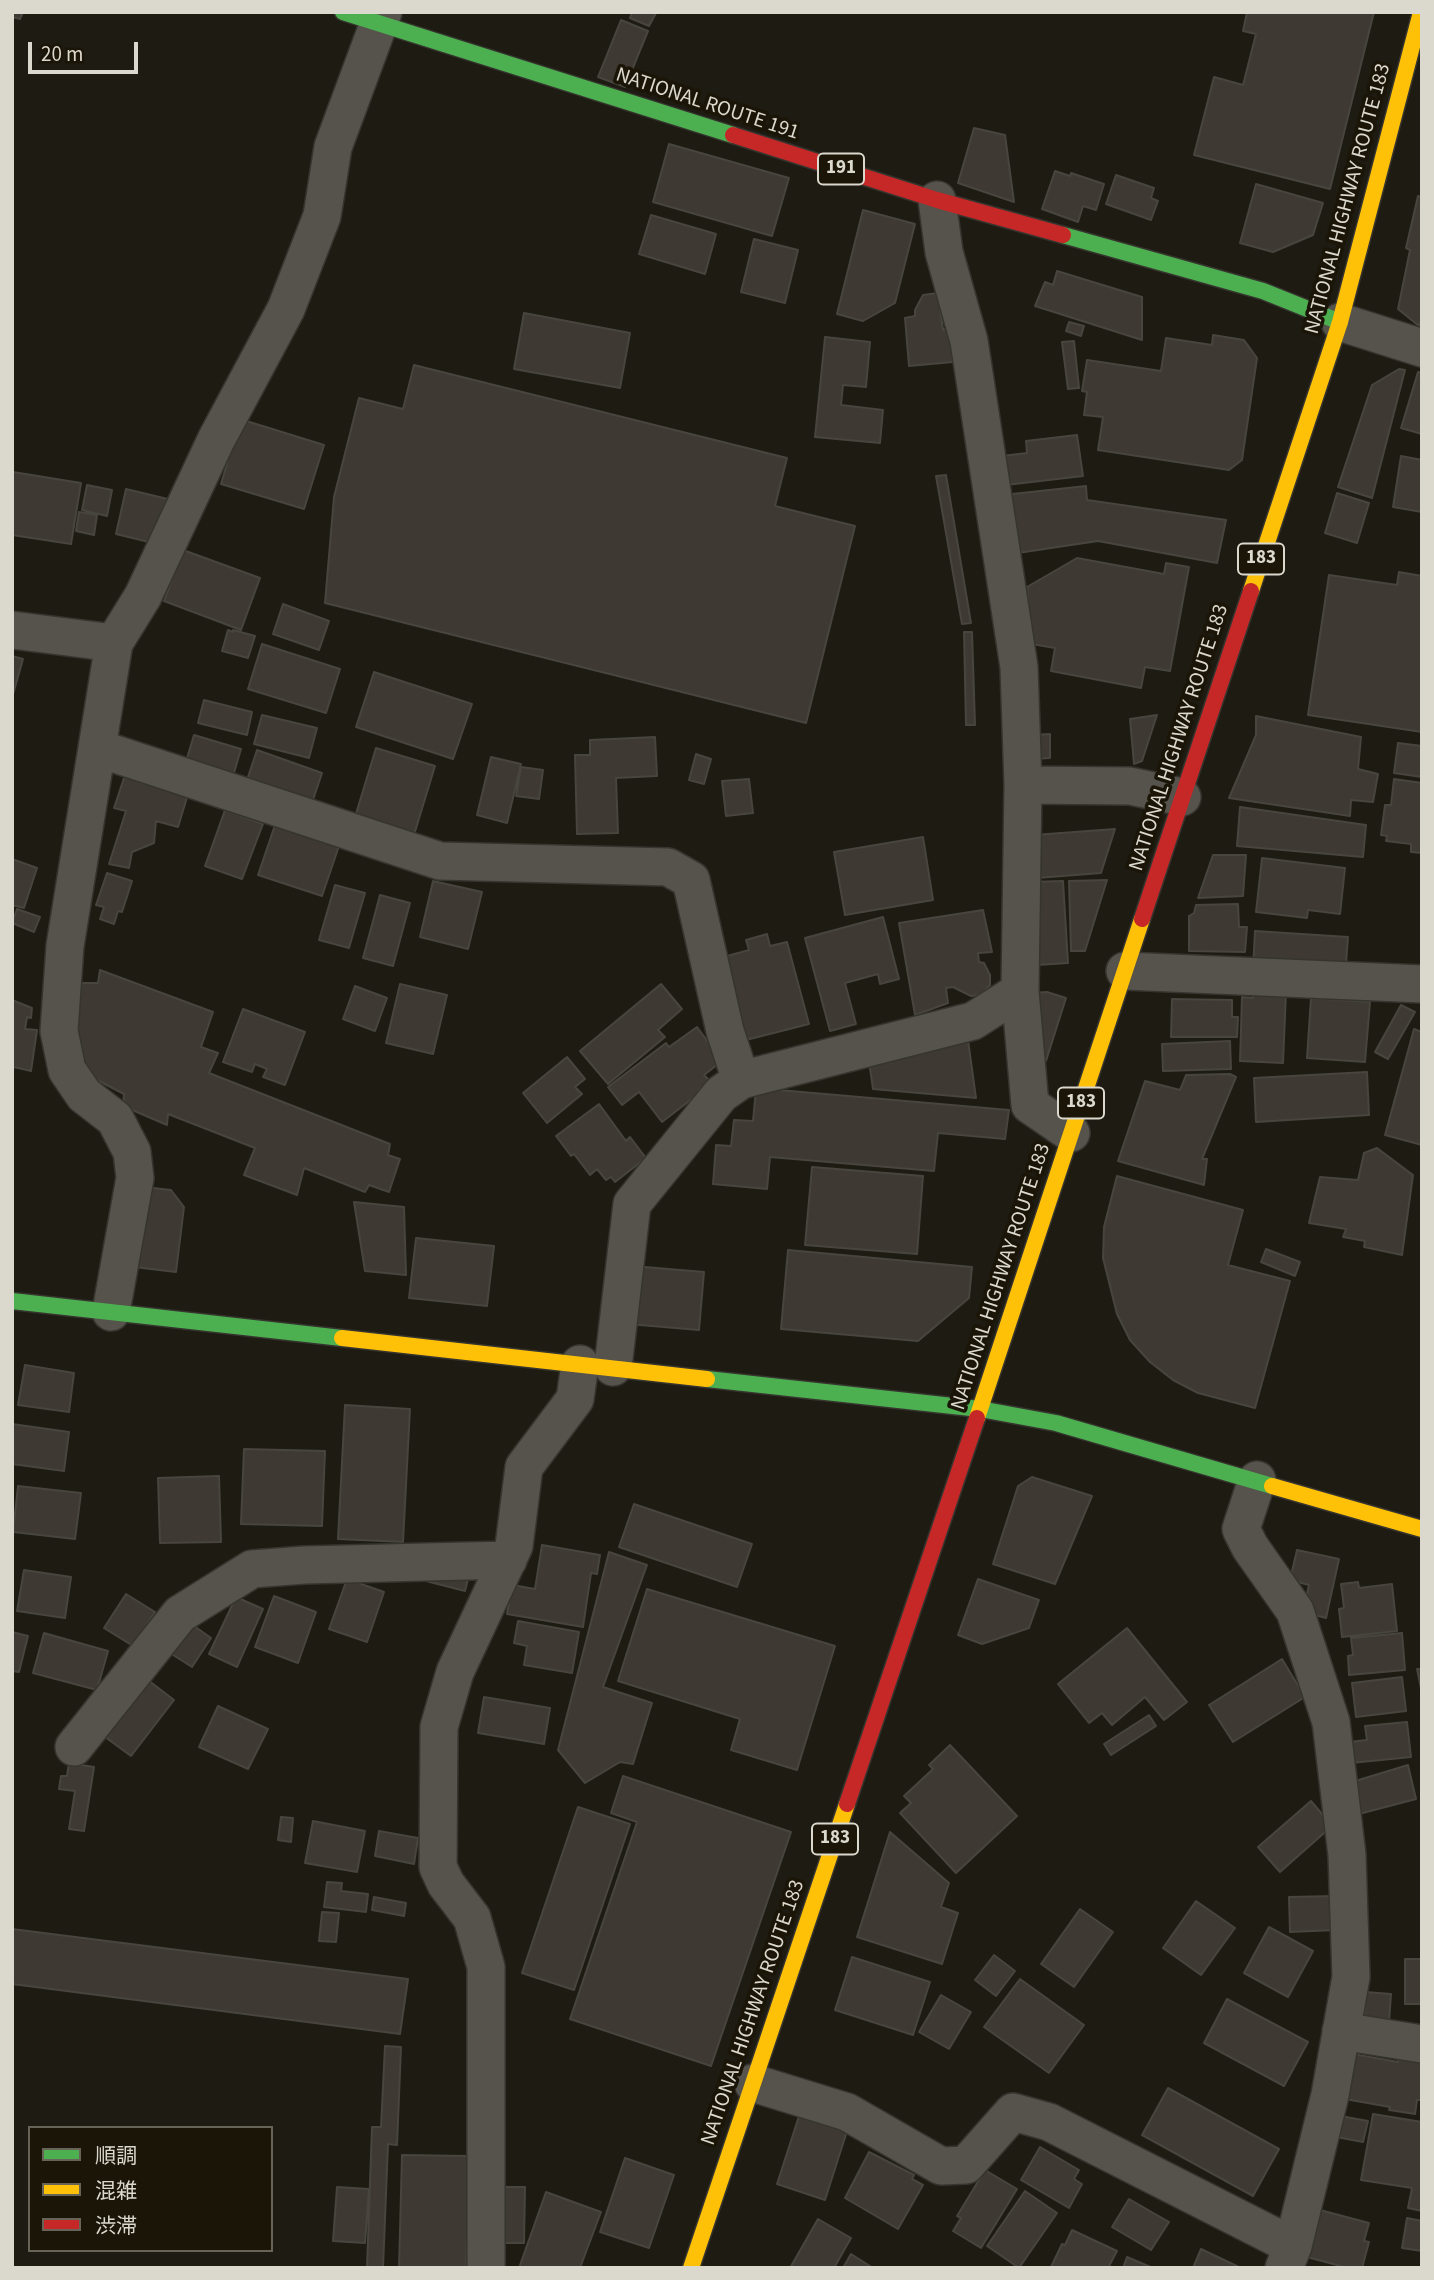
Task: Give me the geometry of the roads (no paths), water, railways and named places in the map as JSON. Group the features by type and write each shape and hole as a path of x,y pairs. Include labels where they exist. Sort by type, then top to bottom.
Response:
{"main road":[{"name":"NATIONAL ROUTE 191","path":"343,12 381,18 937,200 1263,291 1340,322"},
{"name":"NATIONAL HIGHWAY ROUTE 183","path":"691,2268 980,1409 1340,322 1421,12"},
{"path":"12,1301 980,1409 1056,1423 1422,1529"}],"street":[{"path":"111,1312 135,1178 132,1152 115,1119 84,1095 67,1070 59,1031 65,946 114,643 143,596 216,440 286,309 322,216 333,147 381,18"},
{"path":"937,200 944,252 969,345 1019,667 1023,785 1020,991 1030,1105 1071,1133"},
{"path":"1340,322 1422,348"},
{"path":"12,630 114,643"},
{"path":"97,748 440,862 668,867 691,880 725,1031 741,1080"},
{"path":"1023,785 1130,786 1182,797"},
{"path":"1125,971 1422,984"},
{"path":"485,2268 486,1967 472,1918 446,1884 438,1867 439,1727 455,1672 514,1546 524,1468 575,1399 596,1365 632,1204 721,1094 741,1080 973,1021 1020,991"},
{"path":"753,2083 846,2112 941,2166 966,2165 1013,2112 1049,2122 1289,2257 1330,2095 1351,1977 1347,1856 1331,1722 1295,1611 1250,1547 1241,1529 1257,1480"},
{"path":"74,1747 180,1614 252,1569 304,1565 508,1560"},
{"path":"1341,2031 1422,2044"}]}
